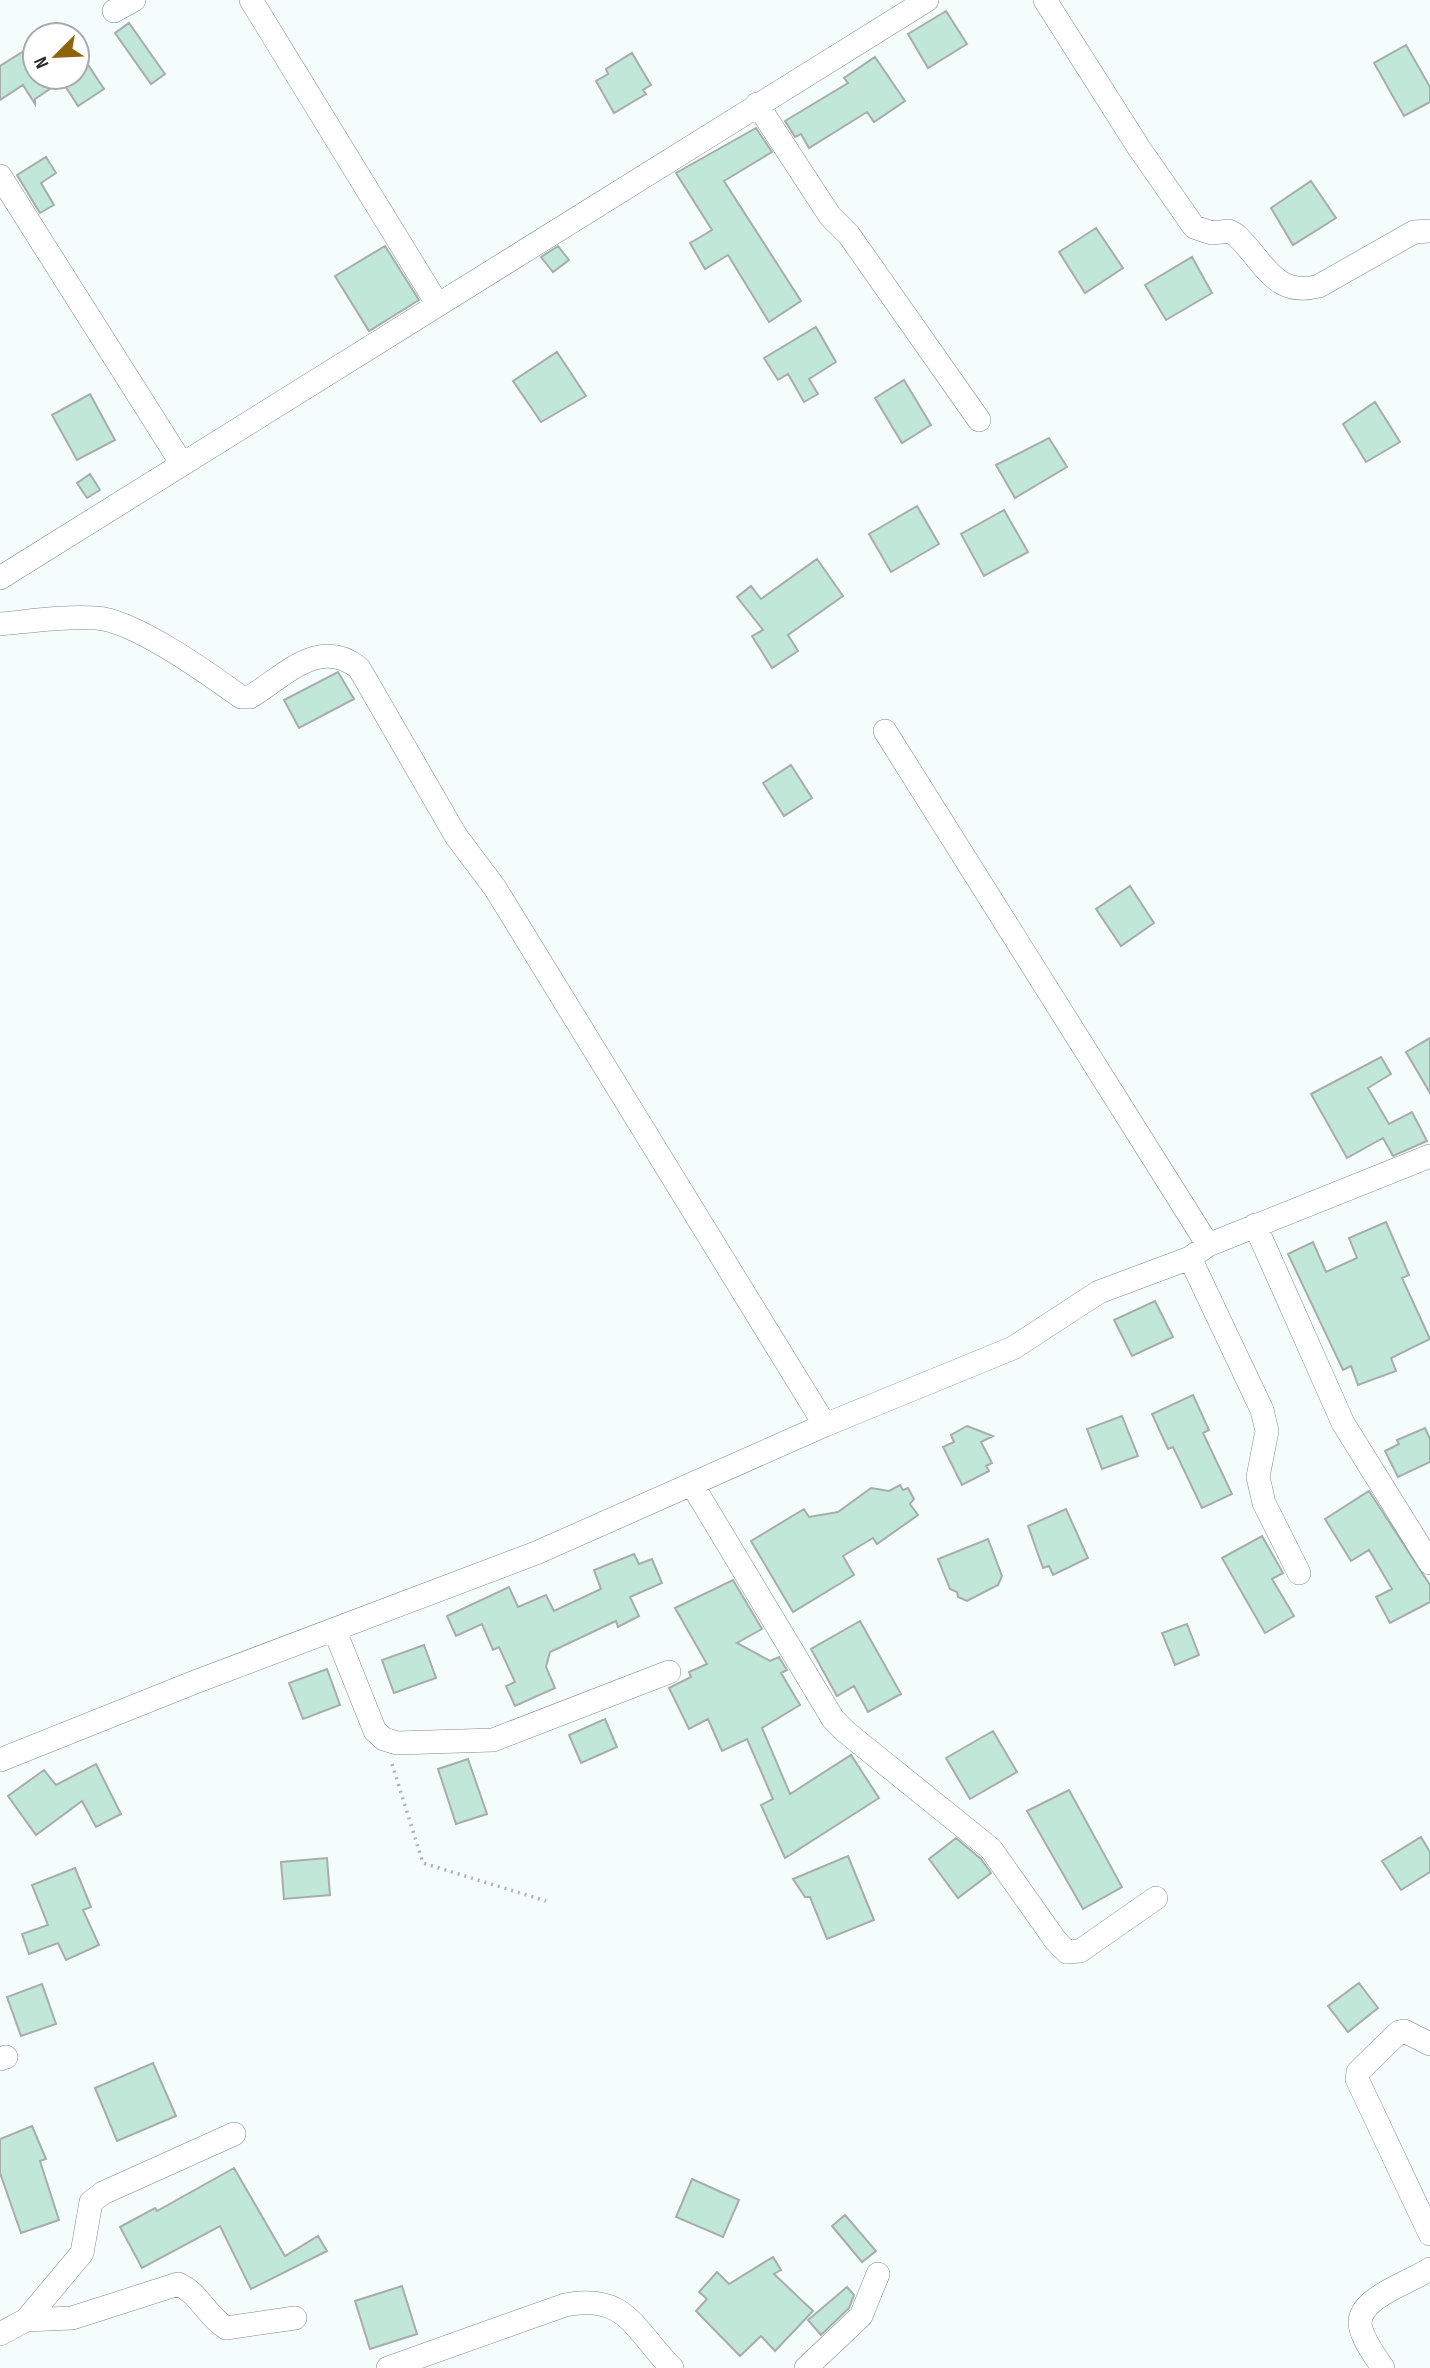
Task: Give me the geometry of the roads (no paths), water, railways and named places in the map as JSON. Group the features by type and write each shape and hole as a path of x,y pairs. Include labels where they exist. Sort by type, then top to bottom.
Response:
{"street":[{"path":"251,0 438,305"},
{"path":"0,578 927,0"},
{"path":"1045,0 1139,148 1194,227 1212,233 1229,232 1236,235 1287,288 1302,291 1320,286 1414,232 1430,231"},
{"path":"757,104 830,216 849,235 979,420"},
{"path":"0,176 181,464"},
{"path":"0,624 85,618 113,621 141,634 241,697 250,697 297,664 317,656 338,656 359,668 456,836 495,888 825,1425"},
{"path":"885,731 1199,1251 1262,1410 1267,1430 1258,1477 1264,1503 1299,1573"},
{"path":"0,1760 195,1682 536,1553 693,1486 825,1425 1013,1349 1099,1292 1255,1225 1430,1156"},
{"path":"1255,1225 1343,1423 1430,1563"},
{"path":"693,1486 833,1718 846,1732 991,1849 1056,1941 1067,1952 1080,1951 1156,1898"},
{"path":"335,1631 375,1731 384,1739 397,1743 446,1744 493,1740 669,1672"},
{"path":"1430,2044 1404,2031 1399,2032 1358,2072 1357,2079 1430,2234"},
{"path":"0,2334 26,2320 82,2253 91,2202 103,2193 234,2134"},
{"path":"1382,2368 1361,2329 1360,2315 1369,2303 1430,2269"},
{"path":"806,2368 861,2316 877,2274"},
{"path":"26,2320 72,2318 178,2284 193,2290 210,2317 226,2328 295,2318"},
{"path":"388,2368 565,2305 584,2302 601,2302 620,2311 672,2368"}]}
